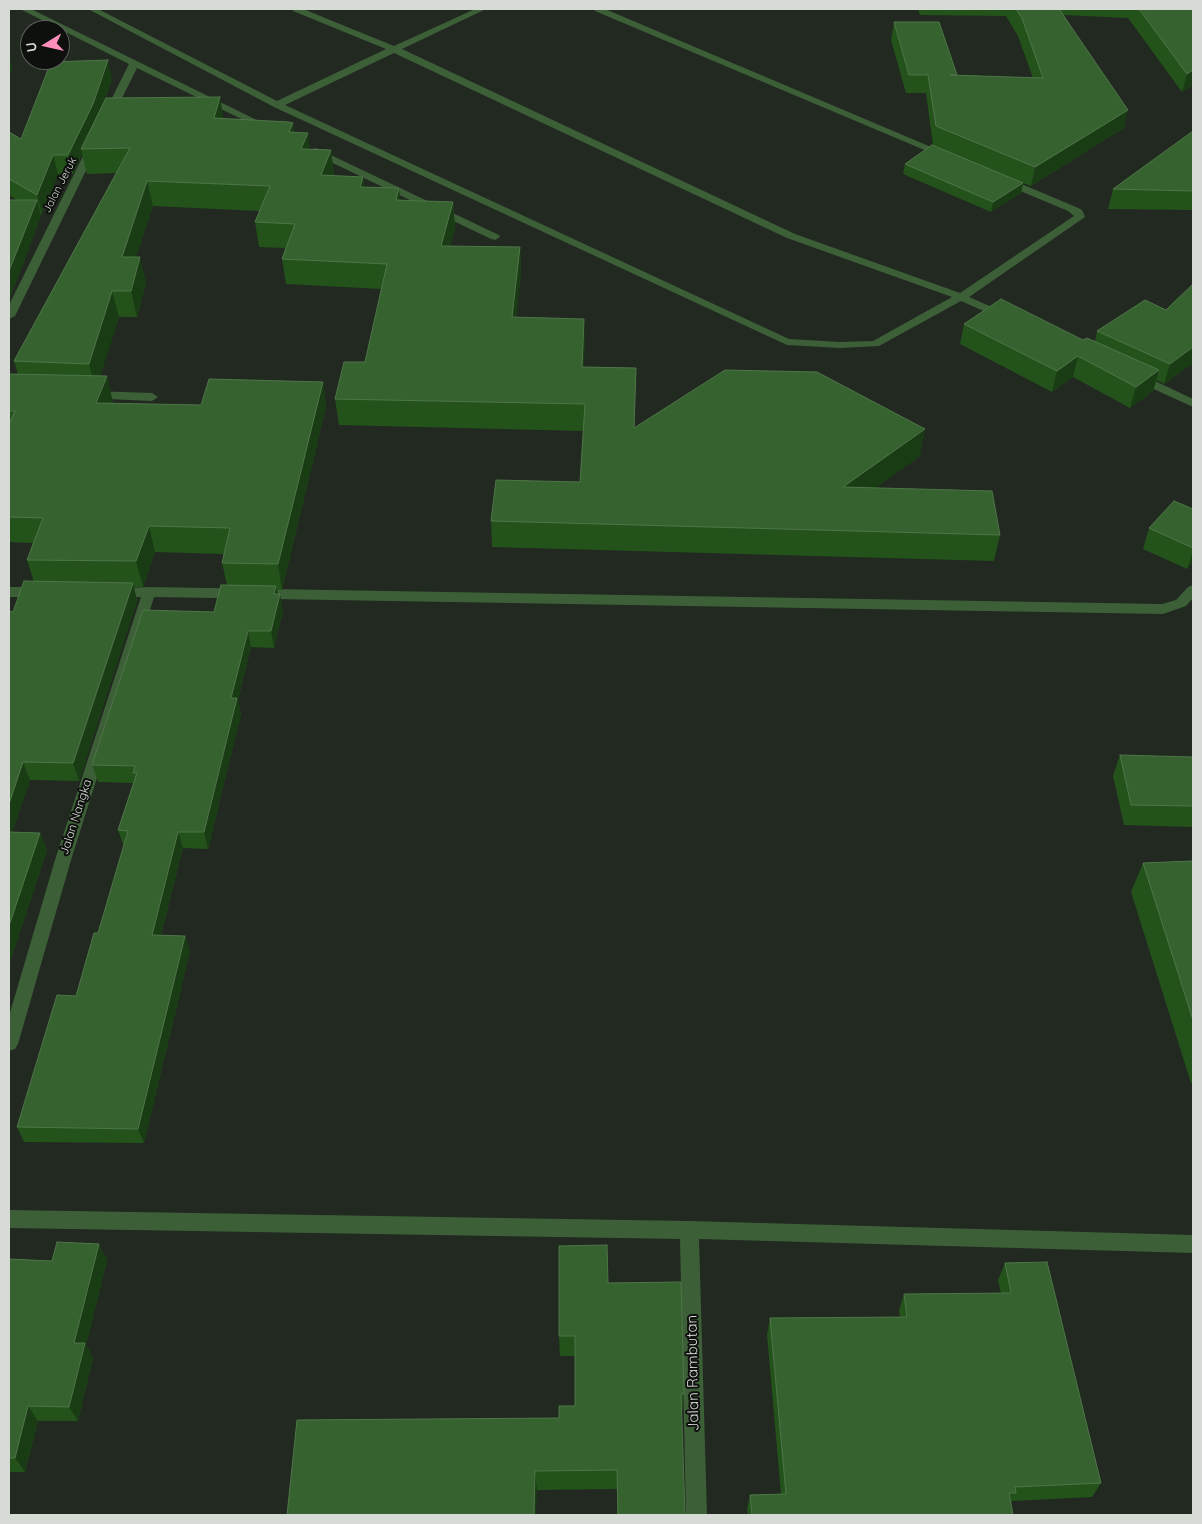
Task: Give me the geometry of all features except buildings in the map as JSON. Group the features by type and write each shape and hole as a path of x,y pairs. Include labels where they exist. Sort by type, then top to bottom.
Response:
{"street":[{"path":"24,9 278,133"},
{"path":"92,9 277,105 787,342 840,345 875,344 961,297 1080,217 1078,212 1072,209 990,174"},
{"path":"296,9 394,49 791,236 961,297 1014,321"},
{"path":"277,105 482,9"},
{"path":"598,9 953,159"},
{"name":"Jalan Jeruk","path":"9,316 12,301 134,64"},
{"path":"306,146 495,237"},
{"path":"1129,373 1193,404"},
{"path":"76,395 152,397"},
{"path":"9,592 49,592"},
{"path":"99,592 1163,610 1187,597"},
{"name":"Jalan Nangka","path":"9,1044 66,851 149,592"},
{"path":"9,1219 689,1230 1193,1244"},
{"name":"Jalan Rambutan","path":"689,1230 696,1515"}]}
